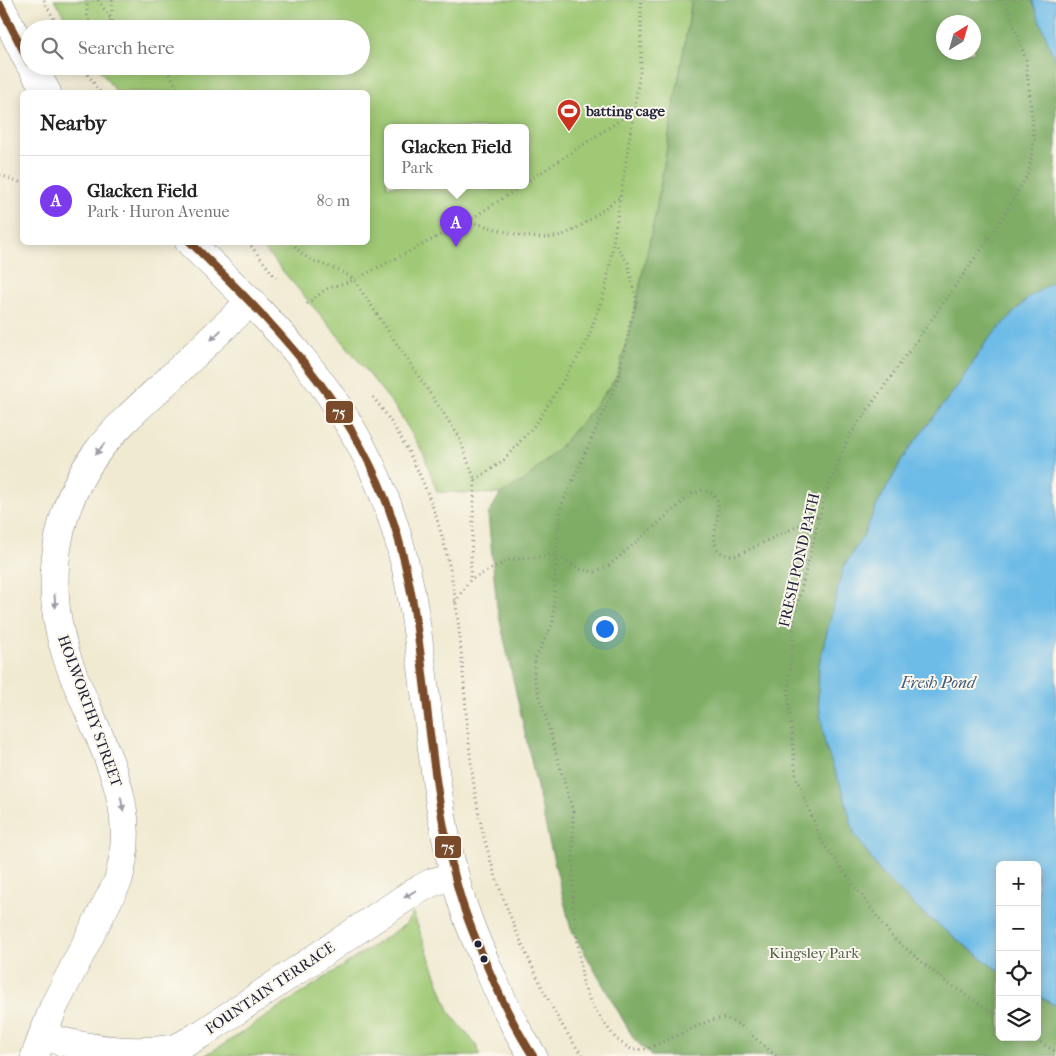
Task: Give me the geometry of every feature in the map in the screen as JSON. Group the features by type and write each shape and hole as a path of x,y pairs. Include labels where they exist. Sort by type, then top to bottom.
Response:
{"street":[{"path":"3,22 20,49"},
{"path":"37,75 47,90"},
{"path":"192,245 251,301 303,358 327,390 357,440 386,500 411,587 437,777 455,876 477,943 526,1054"},
{"name":"HOLWORTHY STREET","path":"39,1046 54,1006 115,888 121,869 125,844 124,818 116,778 68,662 60,631 54,583 56,552 62,521 79,480 105,442 251,301"},
{"name":"FOUNTAIN TERRACE","path":"39,1046 88,1050 119,1055 148,1054 178,1047 203,1033 414,892 433,882 455,876"}],"path":[{"path":"44,0 54,20"},
{"path":"86,0 90,20"},
{"path":"98,0 111,18"},
{"path":"111,18 112,0"},
{"path":"475,480 503,461 538,422 586,344 606,288 641,66 641,0"},
{"name":"FRESH POND PATH","path":"996,1013 946,982 893,938 822,842 796,777 788,691 795,614 824,498 849,436 997,227 1029,172 1034,138 1026,60 1006,0"},
{"path":"88,75 99,90"},
{"path":"170,75 178,90"},
{"path":"529,180 635,110"},
{"path":"0,175 20,181"},
{"path":"307,304 326,289 354,280 468,221 516,189"},
{"path":"468,221 531,237 547,238 561,236 579,226 621,196"},
{"path":"614,242 628,263 636,300 617,383 561,506 556,555 553,623 535,659 534,677 573,812 573,906 583,984 592,1006 616,1039 632,1050 647,1049 711,1020 726,1018 741,1026 776,1056"},
{"path":"294,245 310,260 337,269 354,280 458,435 475,480 470,580"},
{"path":"455,603 470,580 508,560 556,555 579,569 587,571 595,572 607,567 692,494 703,490 713,493 718,502 714,543 718,551 725,555 736,556 819,516"},
{"path":"1038,1041 1056,1052"}],"green space":[{"path":"54,0 691,0 656,211 633,318 617,377 559,448 525,480 500,494 437,492 424,454 396,408 345,344 261,245 370,245 370,90 115,90 104,75 370,75 370,20 67,20"},
{"name":"Kingsley Park","path":"691,0 1032,0 1056,63 1056,280 1028,298 986,342 959,384 906,453 876,507 863,536 843,568 819,664 818,697 854,833 920,911 996,969 996,1041 1041,1041 1041,997 1056,1006 1056,1056 651,1056 634,1039 571,929 549,841 497,607 488,515 500,494 525,480 559,448 617,377 633,318 656,211"},
{"path":"413,913 450,1013 477,1046 480,1055 204,1056 403,926"}],"water":[{"path":"1032,0 1056,0 1056,63"},
{"name":"Fresh Pond","path":"1056,280 1056,1006 1041,997 1041,861 996,861 996,969 920,911 881,873 854,833 843,792 825,745 818,697 819,664 843,568 863,536 876,507 906,453 959,384 986,342 1028,298"}],"transit line":[{"name":"75","path":"0,5 20,44"},
{"name":"75","path":"193,245 248,300 303,361 350,427 386,501 397,533 412,598 439,799 456,882 471,928 505,1006 533,1056"}],"place":[{"name":"batting cage","path":"569,132"},
{"name":"Glacken Field","path":"456,247"}]}
